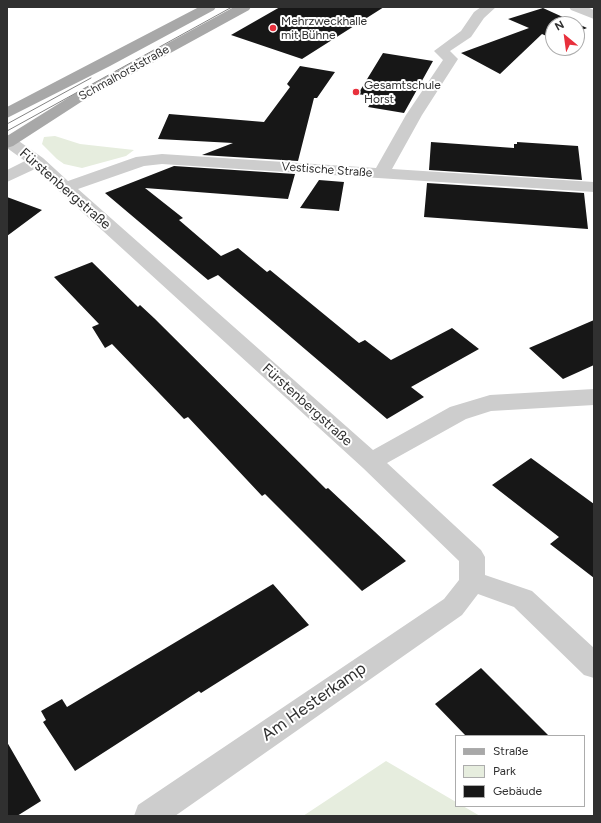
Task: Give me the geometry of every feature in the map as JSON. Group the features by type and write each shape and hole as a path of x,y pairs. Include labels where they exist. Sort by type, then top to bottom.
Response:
{"main road":[{"name":"Schmalhorststraße","path":"7,113 105,63 209,7"},
{"name":"Schmalhorststraße","path":"8,141 76,99 244,7"}],"street":[{"path":"381,173 414,115 451,59 441,51 466,34 479,15 489,7"},
{"path":"576,7 594,15"},
{"name":"Fürstenbergstraße","path":"8,141 37,162 371,462 472,557 472,581"},
{"name":"Vestische Straße","path":"65,188 142,161 162,159 594,188"},
{"path":"7,177 37,162"},
{"path":"371,462 458,413 490,403 594,397"},
{"path":"472,581 524,599 594,666"},
{"name":"Am Hesterkamp","path":"149,816 453,607 464,595 472,581"}],"green space":[{"path":"55,136 80,144 134,150 126,156 82,168 64,164 42,144 44,137"},
{"path":"386,761 455,801 455,807 465,807 480,816 303,816"}],"building":[{"path":"280,7 384,7 302,59 231,35"},
{"path":"543,8 561,16 545,16 545,35 542,34 500,74 461,53 529,28 508,19"},
{"path":"383,53 433,61 404,113 368,107 375,97 358,94"},
{"path":"300,66 335,72 317,98 314,98 298,161 202,155 233,143 158,139 169,114 264,122 290,87 287,84"},
{"path":"431,142 514,148 514,144 517,144 517,142 578,146 582,180 429,170"},
{"path":"174,166 295,174 288,199 145,188 183,218 179,220 221,256 238,248 267,272 270,270 359,343 365,340 391,360 452,328 479,349 411,387 424,397 387,419 218,275 208,280 105,193"},
{"path":"319,180 344,182 339,211 300,208"},
{"path":"427,183 584,193 588,229 424,217"},
{"path":"7,197 42,210 7,236"},
{"path":"92,262 138,307 140,305 154,318 326,489 328,488 406,561 362,591 265,494 262,496 188,417 184,419 112,344 105,348 92,327 99,324 54,277"},
{"path":"594,320 594,365 563,379 529,348"},
{"path":"531,458 594,504 594,578 550,544 559,537 492,485"},
{"path":"273,584 309,625 201,693 199,691 75,771 43,722 46,720 41,711 62,699 67,707"},
{"path":"481,668 548,735 465,735 435,704"},
{"path":"7,742 41,801 17,816 7,816"}],"tram line":[{"path":"7,131 232,7"},
{"path":"7,124 91,78"}],"place":[{"name":"Mehrzweckhalle mit Bühne","path":"273,28"},
{"name":"Gesamtschule Horst","path":"356,92"}]}
